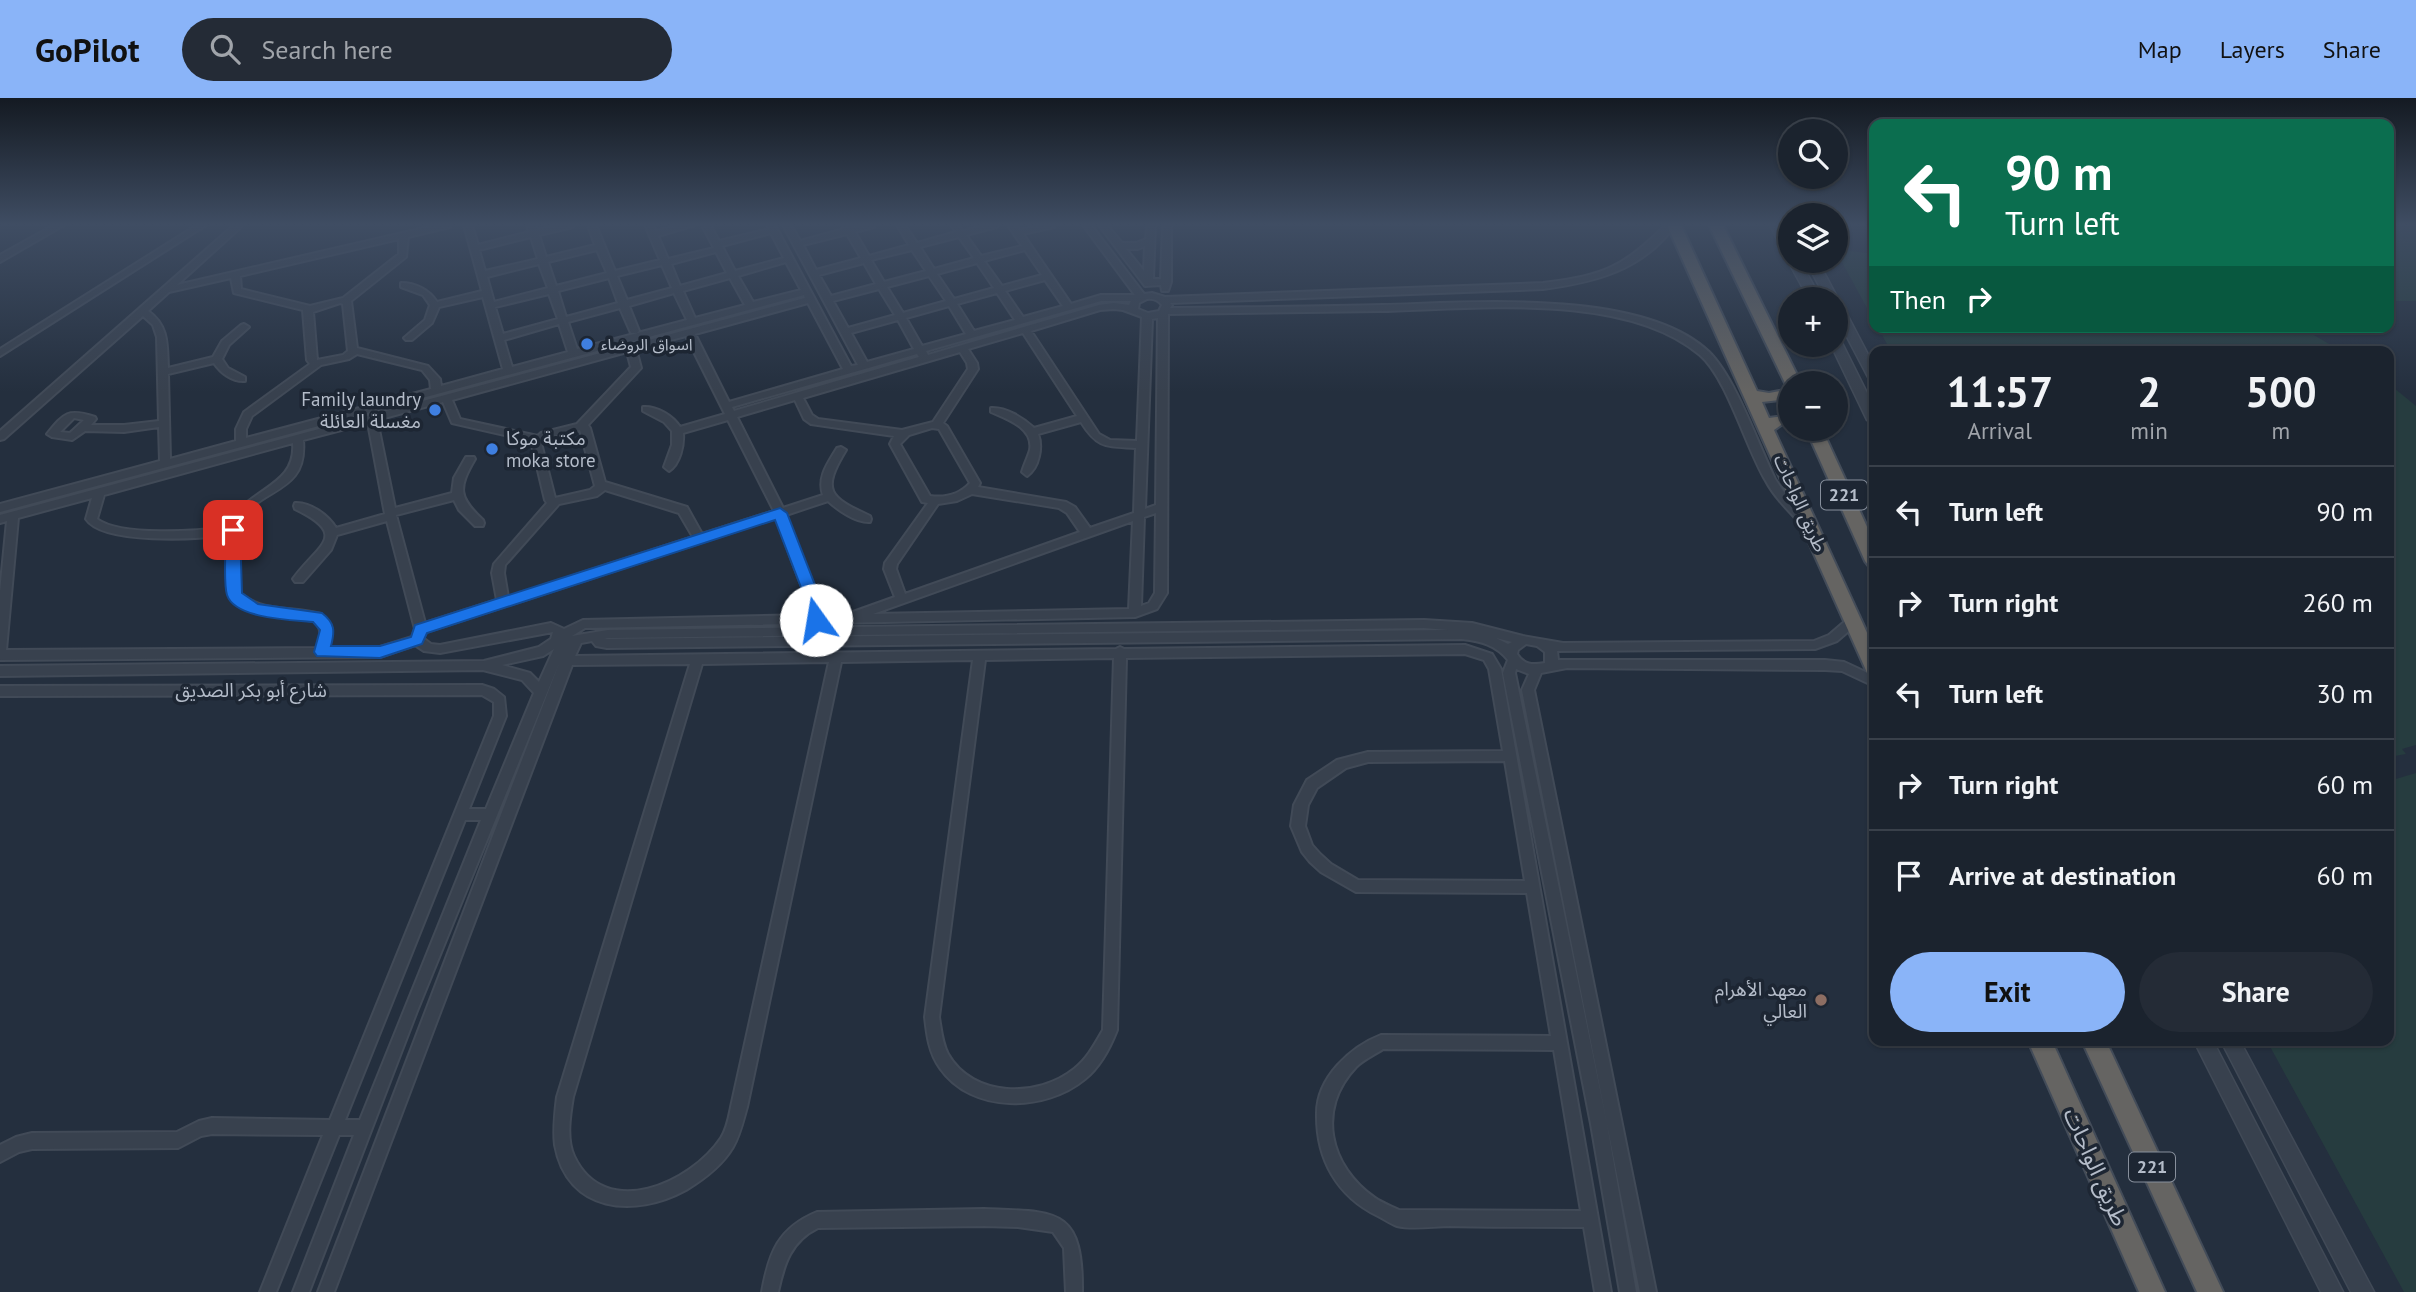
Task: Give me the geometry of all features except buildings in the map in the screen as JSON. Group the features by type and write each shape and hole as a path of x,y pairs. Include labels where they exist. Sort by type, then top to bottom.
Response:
{"highway":[{"name":"طريق الواحات","path":"1699,281 1869,657"},
{"path":"1743,281 1787,371"},
{"path":"1752,395 1778,398"},
{"path":"1767,427 1778,420"},
{"name":"221","path":"1820,441 1869,550"},
{"name":"طريق الواحات","path":"2042,1046 2152,1292"},
{"name":"221","path":"2096,1046 2210,1292"}],"street":[{"path":"0,353 114,281"},
{"path":"0,437 175,281"},
{"path":"165,290 206,281"},
{"path":"236,281 237,291 309,309 345,301 370,281"},
{"path":"484,281 508,371"},
{"path":"550,281 574,354"},
{"path":"490,306 590,281"},
{"path":"614,281 634,331"},
{"path":"674,281 691,317"},
{"path":"499,338 708,281"},
{"path":"736,281 750,306"},
{"path":"801,281 849,371"},
{"path":"818,281 864,366"},
{"path":"879,281 922,354"},
{"path":"828,300 901,281"},
{"path":"937,281 972,335"},
{"path":"993,281 1100,440 1114,445 1142,445"},
{"path":"845,332 1030,281"},
{"path":"1051,281 1069,307"},
{"path":"1147,317 1164,306 1544,286 1581,281"},
{"path":"727,411 797,395 972,335 1023,325 1103,302 1126,292 1129,282"},
{"path":"1129,282 1142,297"},
{"path":"301,1292 540,692 568,632 578,624 1135,613 1153,606 1161,593 1166,282 1148,282 1133,310"},
{"path":"404,285 426,293 435,305"},
{"path":"435,305 487,293"},
{"path":"0,508 241,443 258,444 298,438 446,398 750,306 809,295"},
{"path":"0,519 508,371 574,354 631,348 809,295"},
{"path":"1116,296 1142,297 1164,306 1515,307 1587,310 1633,319 1676,335 1709,359 1770,480 1779,494 1812,528"},
{"path":"345,301 353,350"},
{"path":"680,431 727,411 864,366 962,347 1069,307 1103,302 1133,310 1147,317"},
{"path":"409,338 429,321 435,305"},
{"path":"309,309 312,360 317,363"},
{"path":"142,312 153,318 160,327 165,464"},
{"path":"1135,613 1147,317"},
{"path":"163,372 217,359 225,344 244,327"},
{"path":"1848,328 1869,368"},
{"path":"689,332 780,513 814,603 816,620"},
{"path":"937,424 973,369 962,347"},
{"path":"446,398 456,421 538,439 581,426 636,368 631,348"},
{"path":"241,443 241,429 248,414 317,363 346,357 353,350"},
{"path":"353,350 425,368 435,379 436,391"},
{"path":"1843,357 1866,400"},
{"path":"217,359 225,370 241,379"},
{"path":"797,395 808,417 815,422 903,433 937,424 942,426 975,484 972,490"},
{"path":"647,409 673,422 680,431 680,442 669,467"},
{"path":"995,410 1023,423 1031,432 1035,450 1027,472"},
{"path":"0,671 484,664 543,651 557,641 559,630 551,627 439,649 428,648 419,635 372,418"},
{"path":"1031,432 1083,418"},
{"path":"83,427 120,430 164,423"},
{"path":"581,426 585,428 602,485"},
{"path":"903,433 895,444 926,499 934,502"},
{"path":"298,438 299,459 293,470 238,517 233,530 234,595 243,604 256,609 317,617 328,630 322,652"},
{"path":"538,439 535,445 550,500 555,502"},
{"path":"841,450 827,473 825,485 838,506 866,519"},
{"path":"470,459 457,484 456,496 460,506 479,523"},
{"path":"503,603 498,573 500,564 555,502 593,493 602,485"},
{"path":"602,485 682,510 700,540"},
{"path":"901,599 890,569 891,563 934,502 972,490 1062,505 1070,510 1087,533"},
{"path":"99,492 91,519 95,525 135,534 170,537 233,530"},
{"path":"332,533 456,496"},
{"path":"13,516 0,654 380,652 503,603 830,497"},
{"path":"299,506 323,517 330,524 332,533 323,555 299,579"},
{"path":"847,619 1161,507"},
{"path":"1628,1292 1599,1124 1509,673 1516,643 1531,639 1546,645 1563,647 1815,645 1833,638 1853,620"},
{"path":"596,638 600,643 607,644 781,642 1424,624 1472,627 1523,640"},
{"path":"326,1292 566,661 576,639 608,634 970,635 1168,645 1473,650 1488,657 1495,669 1603,1292"},
{"path":"566,661 1120,652 1168,645 1454,635 1495,641 1519,666 1543,668 1567,663 1835,665 1869,678"},
{"path":"777,656 781,642"},
{"path":"1546,645 1553,655 1528,690 1648,1292"},
{"path":"1634,647 1639,663"},
{"path":"1675,647 1680,664"},
{"path":"980,654 932,1017 935,1043 948,1067 968,1085 994,1095 1024,1097 1053,1090 1079,1075 1099,1053 1110,1030 1120,652"},
{"path":"697,659 565,1097 562,1136 568,1161 579,1179 596,1192 618,1199 642,1199 668,1192 692,1180 713,1162 729,1141 742,1094 836,656"},
{"path":"484,664 526,676 540,692"},
{"path":"28,691 43,670"},
{"name":"شارع أبو بكر الصديق","path":"0,691 490,692 500,700 500,716 461,815"},
{"path":"1510,756 1368,757 1342,764 1312,784 1301,805 1298,826 1307,848 1315,858 1356,886 1533,887"},
{"path":"268,1292 461,815 491,814"},
{"path":"1521,821 1538,820"},
{"path":"1560,1043 1381,1041 1361,1051 1344,1066 1324,1105 1322,1127 1326,1150 1336,1171 1357,1196 1370,1206 1398,1218 1591,1219"},
{"path":"2206,1046 2332,1292"},
{"path":"2233,1046 2363,1292"},
{"path":"1574,1123 1599,1124"},
{"path":"0,1154 24,1142 178,1140 198,1129 212,1126 365,1128"},
{"path":"770,1292 781,1247 803,1226 817,1220 947,1218 1034,1219 1056,1224 1071,1243 1074,1292"},
{"path":"1621,1251 1641,1249"}],"green space":[{"path":"1852,281 1869,281 1869,312"},
{"path":"2394,281 2416,281 2416,301 2394,301"},
{"path":"1881,333 2310,333 2333,346 1888,346"},
{"path":"2394,388 2416,406 2416,745 2402,749 2406,754 2394,756"},
{"path":"2416,773 2416,1292 2404,1292 2270,1046 2394,1046 2394,780"}],"place":[{"name":"اسواق الروضاء","path":"587,344"},
{"name":"Family laundry مغسلة العائلة","path":"435,410"},
{"name":"مكتبة موكا moka store","path":"492,449"},
{"name":"معهد الأهرام العالي","path":"1821,1000"}],"route":[{"path":"233,530 234,595 243,604 256,609 317,617 328,630 322,652 380,652 399,648 417,640 421,629 780,513 814,603 816,620"}]}
